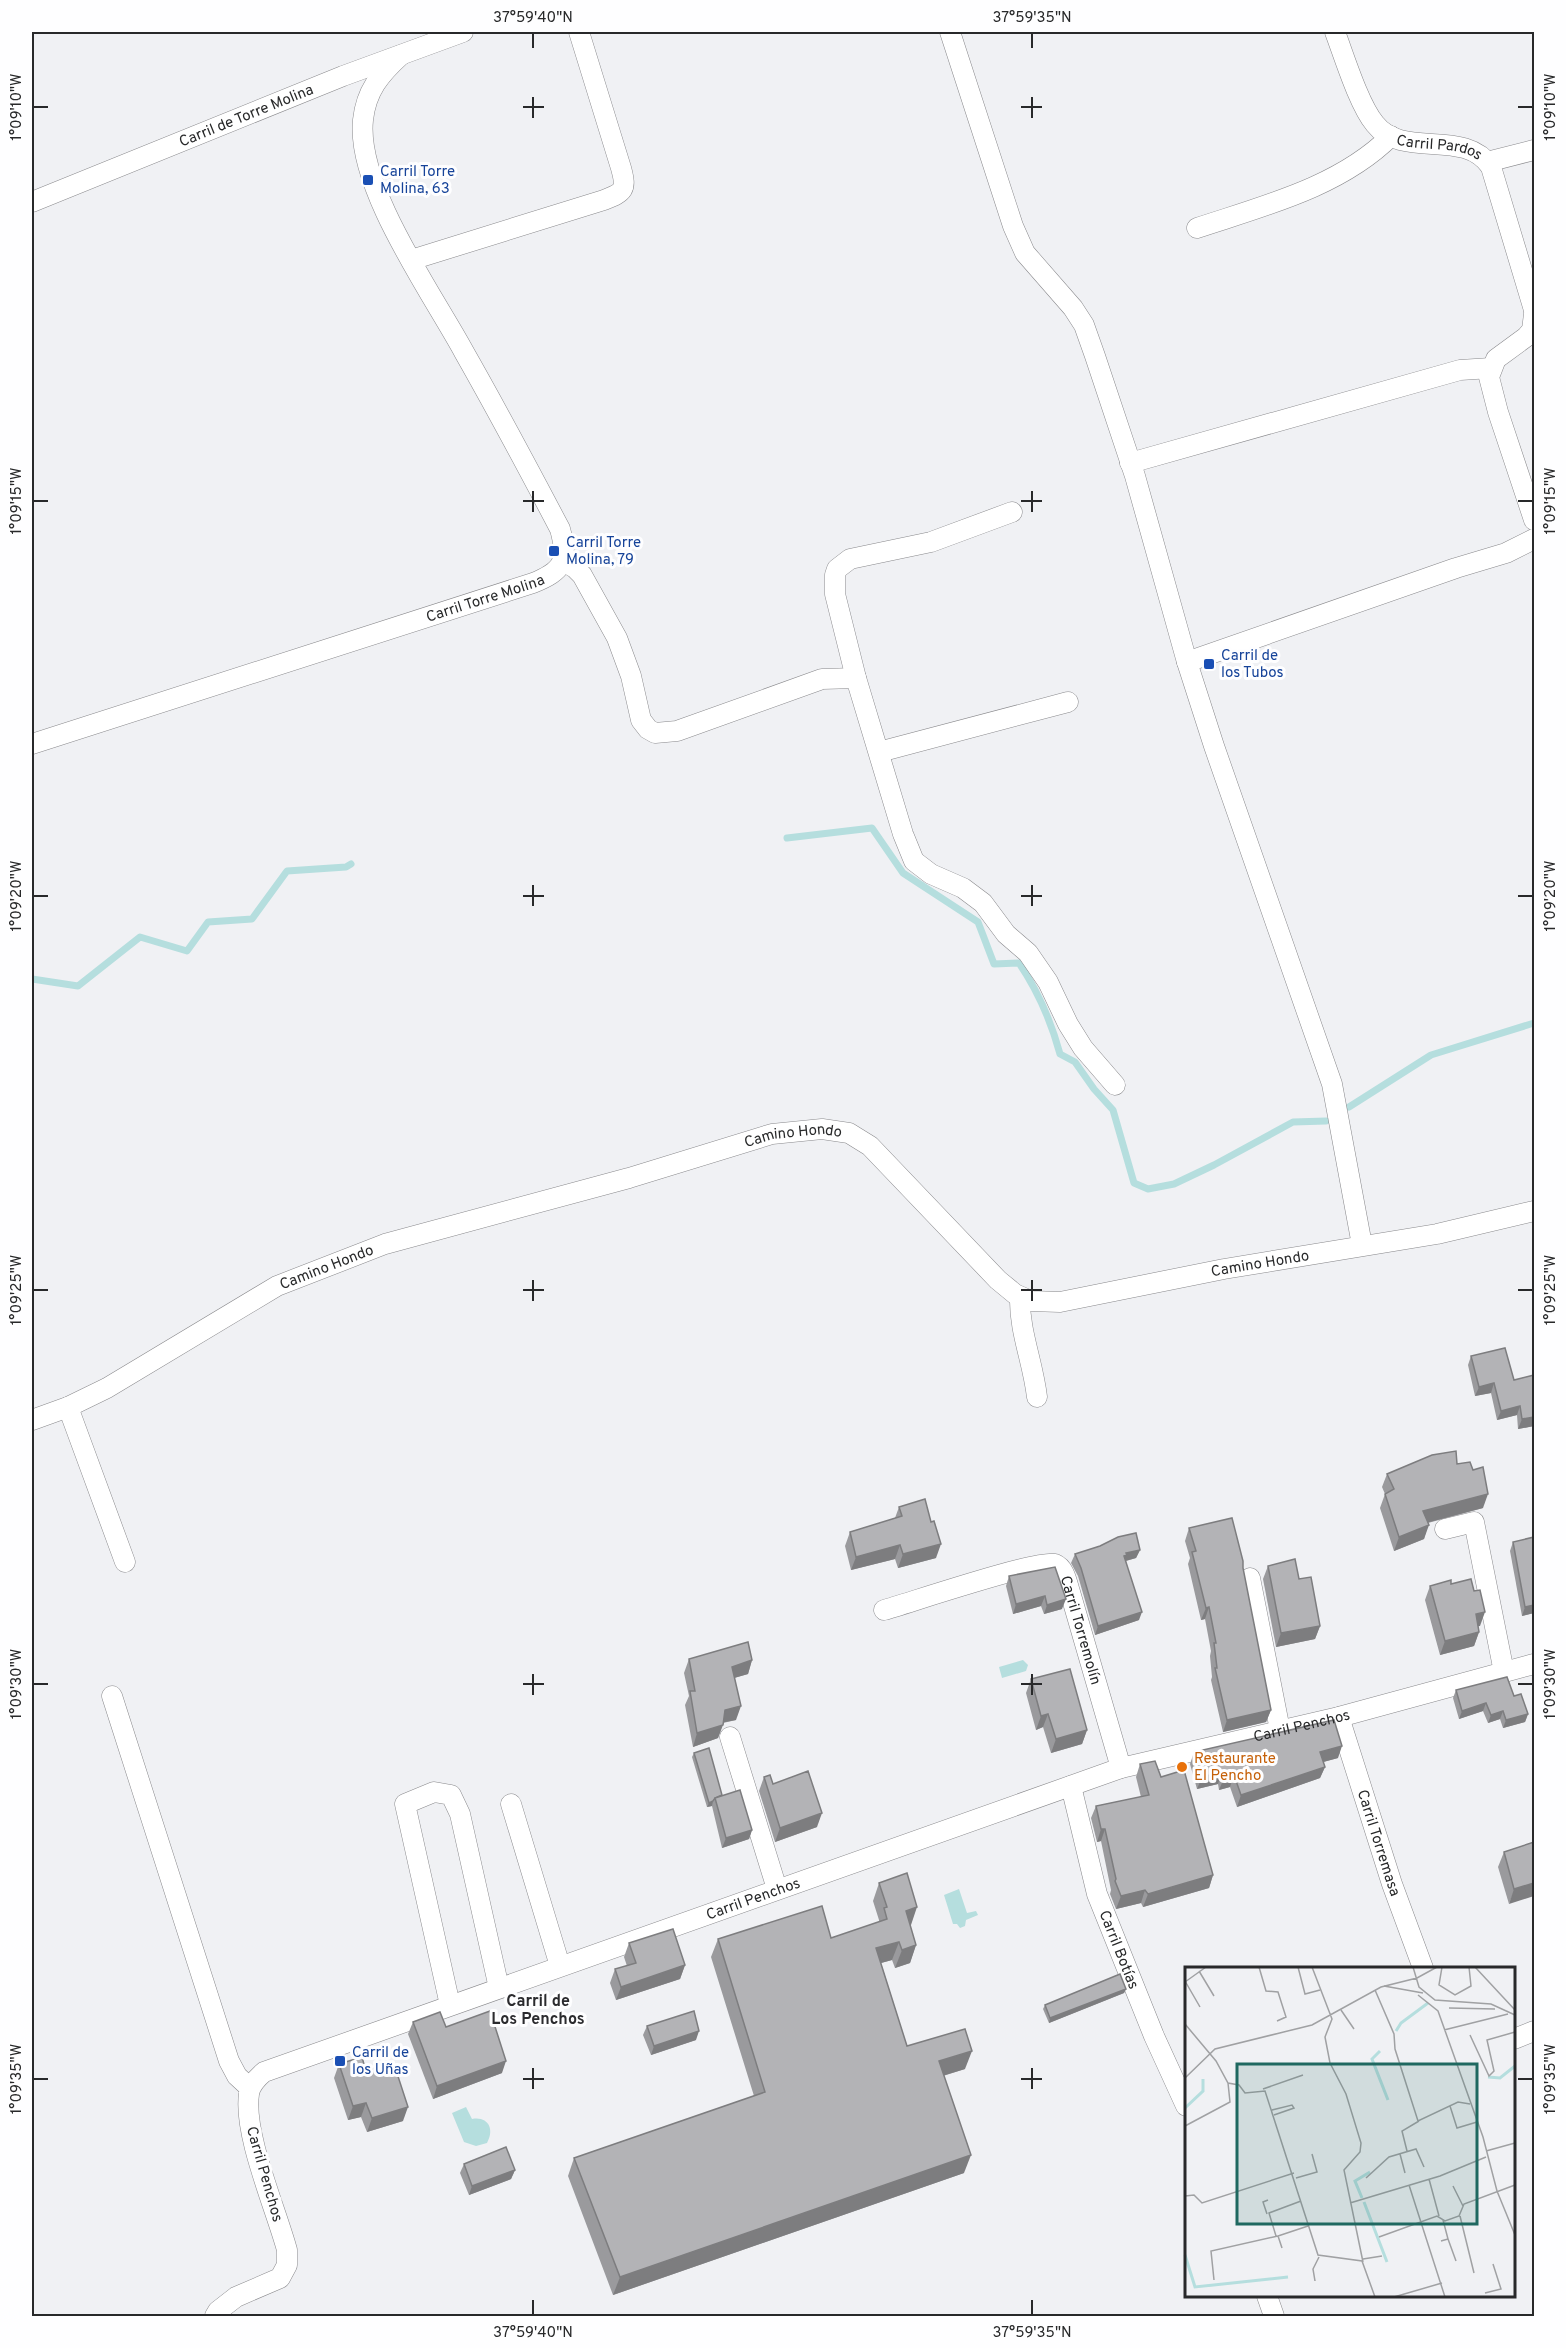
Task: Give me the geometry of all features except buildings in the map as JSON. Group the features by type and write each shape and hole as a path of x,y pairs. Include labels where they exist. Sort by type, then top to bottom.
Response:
{"street":[{"name":"Carril de Torre Molina","path":"32,202 352,73 463,32"},
{"path":"411,260 620,194 625,180 579,32"},
{"path":"950,32 1013,226 1025,253 1073,308 1084,325 1130,463 1187,663 1332,1084 1362,1245"},
{"name":"Carril Pardos","path":"1335,32 1362,101 1374,124 1391,136 1413,143 1460,148 1477,155 1491,167 1534,321 1526,337 1496,359 1491,368"},
{"path":"366,102 371,87 382,72 401,55"},
{"path":"352,73 365,76 367,81 363,121 364,145 371,178 411,260 465,352 560,529 564,549 562,561 582,575 617,638 631,676 641,720 648,729 655,733 677,732 822,679 856,678"},
{"path":"1197,228 1336,177 1363,160 1391,136"},
{"path":"1487,162 1534,150"},
{"path":"1130,463 1460,370 1491,368 1491,388 1534,520"},
{"path":"1012,512 931,542 872,554 842,563 835,575 836,594 856,678 903,834 914,861 931,874 963,888 982,903 1005,934 1028,953 1048,982 1068,1024 1083,1048 1114,1085"},
{"path":"1187,663 1456,568 1506,553 1534,538"},
{"name":"Carril Torre Molina","path":"32,744 533,583 556,571 562,561"},
{"path":"879,753 1068,702"},
{"name":"Camino Hondo","path":"32,1420 68,1407 146,1365 277,1286 360,1253 519,1206 629,1178 772,1134 822,1129 849,1133 870,1146 998,1280 1020,1297 1044,1303 1060,1302 1224,1269 1437,1234 1534,1211"},
{"path":"1020,1297 1021,1324 1037,1397"},
{"path":"68,1407 125,1562"},
{"path":"1445,1529 1474,1522 1504,1672"},
{"name":"Carril Torremolín","path":"884,1610 1041,1565 1057,1565 1062,1568 1121,1768"},
{"path":"1250,1578 1280,1730"},
{"name":"Carril Penchos","path":"215,2316 236,2297 280,2278 287,2265 287,2250 283,2233 252,2135 248,2108 250,2088 257,2077 264,2072 1121,1768 1339,1717 1534,1664"},
{"path":"112,1696 229,2061 237,2076 250,2088"},
{"name":"Carril Torremasa","path":"1339,1717 1392,1884 1424,1967"},
{"path":"730,1737 777,1889"},
{"name":"Carril Botías","path":"1071,1786 1097,1894 1154,2036 1185,2104"},
{"path":"450,2005 405,1804 434,1792 451,1795 460,1815 499,1988"},
{"path":"511,1804 560,1966"},
{"path":"1515,2039 1534,2031"},
{"path":"1268,2297 1274,2316"}],"water":[{"path":"1023,1660 1028,1665 1026,1671 1002,1678 999,1667"},
{"path":"959,1889 967,1913 976,1911 978,1915 966,1920 965,1926 960,1928 957,1924 953,1924 944,1895"},
{"path":"466,2107 472,2119 486,2122 490,2128 487,2143 476,2146 464,2142 452,2113"}],"waterway":[{"path":"787,838 872,828 903,873 978,922 994,964 1019,963 1043,1007 1060,1054 1075,1062 1094,1089 1113,1110 1134,1183 1148,1189 1174,1184 1293,1122 1326,1121"},
{"path":"32,979 78,986 140,937 187,951 208,922 252,919 287,871 346,867 351,864"},
{"path":"1349,1107 1431,1055 1534,1023"}],"place":[{"name":"Carril Torre Molina, 63","path":"368,180"},
{"name":"Carril Torre Molina, 79","path":"554,551"},
{"name":"Carril de los Tubos","path":"1209,664"},
{"name":"Restaurante El Pencho","path":"1182,1767"},
{"name":"Carril de los Uñas","path":"340,2061"}],"district":[{"name":"Carril de Los Penchos","path":"538,2009"}]}
